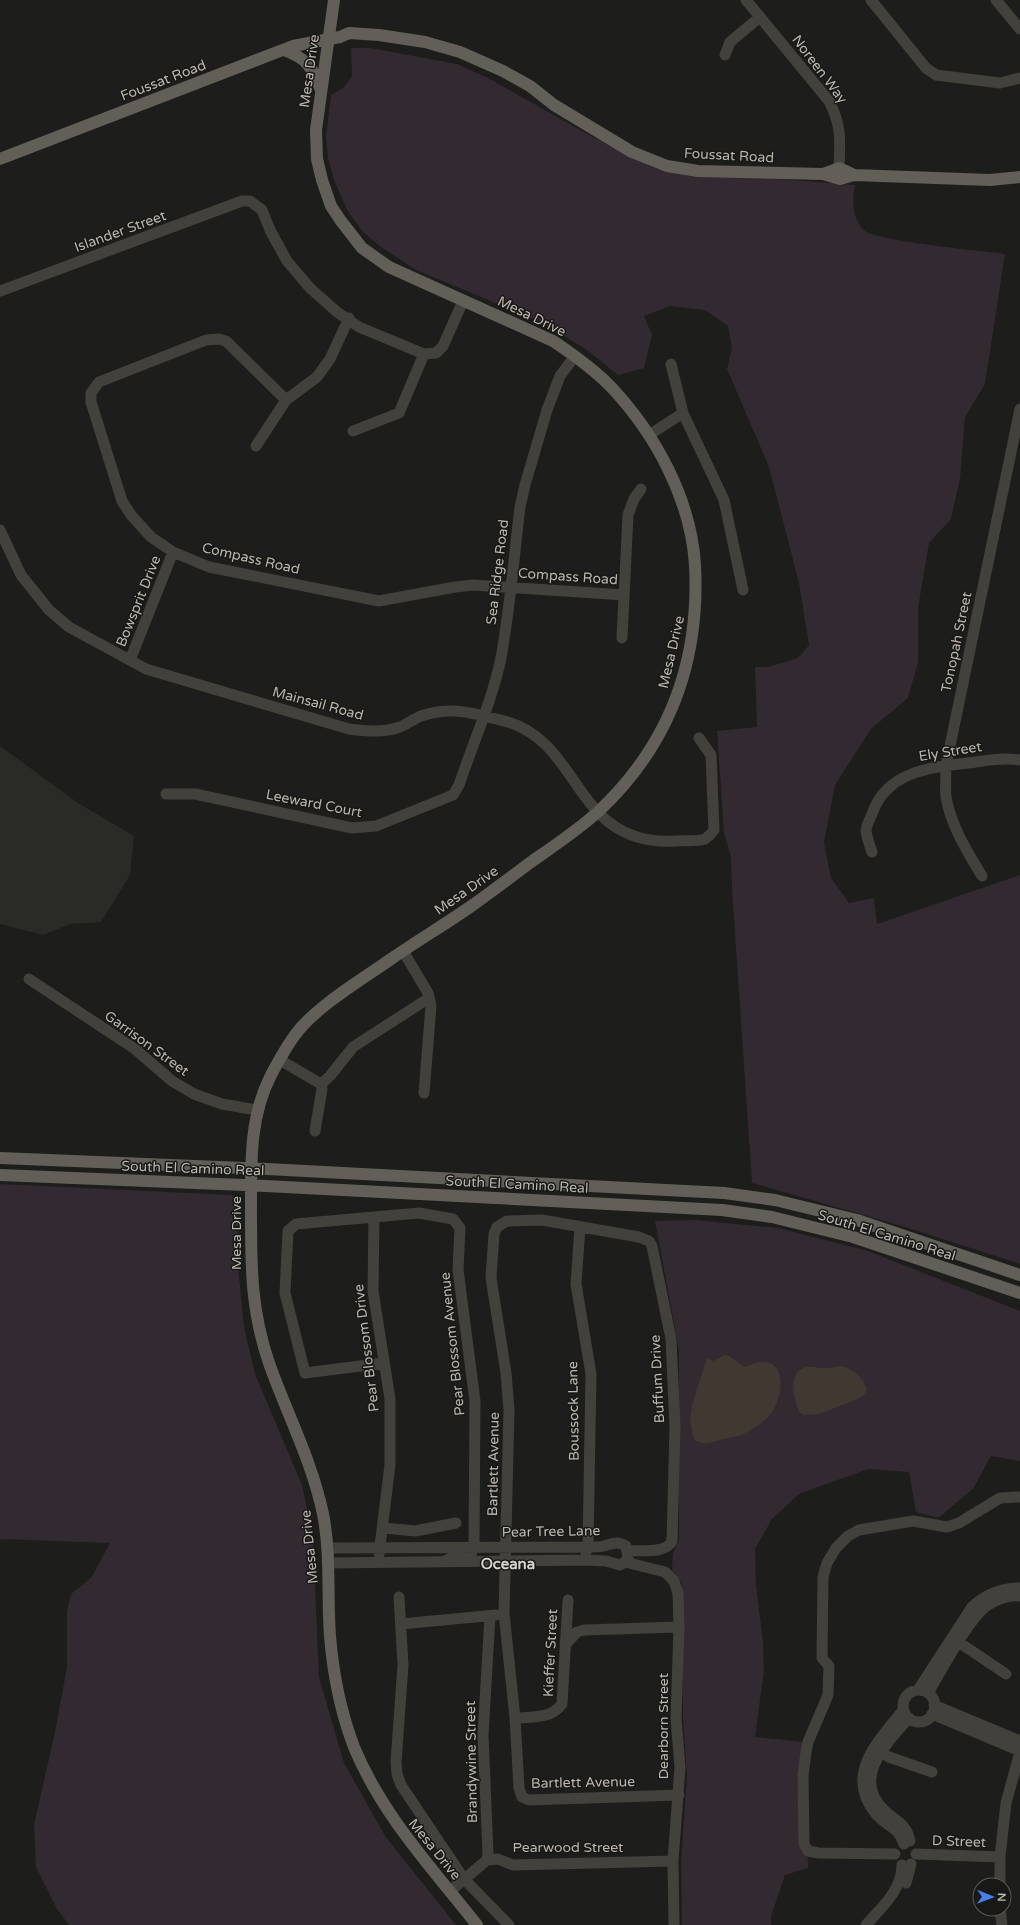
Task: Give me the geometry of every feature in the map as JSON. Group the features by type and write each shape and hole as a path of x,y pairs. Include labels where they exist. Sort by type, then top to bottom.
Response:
{"main road":[{"name":"Mesa Drive","path":"334,0 334,38 322,90 316,130 317,159 322,180 331,206 340,221 362,248 378,260 401,274 553,341 575,356 612,388 649,435 667,467 684,509 694,555 696,614 686,668 666,723 646,756 622,788 597,812 568,836 467,909 344,992 312,1017 296,1032 270,1077 258,1110 252,1136 251,1270 257,1322 269,1362 314,1475 324,1519 328,1563 330,1637 342,1706 353,1744 371,1783 392,1818 407,1840 477,1925"},
{"name":"Foussat Road","path":"0,159 284,50 349,33 379,35 424,42 460,52 530,86 554,104 632,152 667,166 698,171 823,174 840,179 854,175 990,180 1020,177"},
{"path":"284,50 297,55 309,63 322,90"},
{"name":"Foussat Road","path":"823,174 839,168 854,175"},
{"name":"South El Camino Real","path":"0,1158 692,1191 756,1197 857,1220 1020,1275"},
{"name":"South El Camino Real","path":"0,1175 692,1207 772,1216 853,1237 1020,1292"}],"street":[{"name":"Noreen Way","path":"746,0 832,106 837,117 840,134 839,168"},
{"path":"871,0 926,68 936,76 1000,82 1020,78"},
{"path":"996,0 1020,29"},
{"path":"725,55 730,42 760,17"},
{"name":"Islander Street","path":"0,291 242,201 250,201 262,210 270,230 287,261 310,288 337,312 349,318"},
{"path":"256,446 286,400 317,376 330,359 349,318 359,327 424,354 436,353 443,346 463,301"},
{"name":"Compass Road","path":"286,400 226,341 219,339 206,340 99,382 91,393 91,402 122,501 131,515 151,537 173,552 209,567 379,602 455,587 473,585 624,595"},
{"path":"353,431 399,413 424,354"},
{"name":"Sea Ridge Road","path":"453,795 459,785 501,658 520,506 525,485 547,410 560,376 575,356"},
{"path":"671,364 683,413 724,500 743,590"},
{"name":"Tonopah Street","path":"982,876 958,835 949,810 946,795 946,765 1020,409"},
{"path":"649,435 683,413"},
{"path":"622,638 628,515 634,499 641,489"},
{"name":"Mainsail Road","path":"0,530 21,575 49,610 69,627 146,669 349,729 370,732 399,728 421,716 452,710 509,723 527,730 548,747 597,812 609,824 635,837 664,842 705,839 714,830 715,824 711,755 699,738"},
{"name":"Bowsprit Drive","path":"130,660 173,552"},
{"name":"Ely Street","path":"872,852 866,830 875,806 884,792 906,776 929,768 946,765 997,760 1020,760"},
{"name":"Leeward Court","path":"166,794 195,794 352,828 363,829 376,826 453,795"},
{"path":"403,951 428,993 431,1006 424,1093"},
{"name":"Garrison Street","path":"29,979 135,1049 172,1081 194,1094 222,1104 258,1110"},
{"path":"321,1084 330,1076 353,1047 429,998"},
{"path":"280,1060 321,1084"},
{"path":"315,1131 322,1089 321,1084"},
{"name":"Pear Blossom Avenue","path":"384,1363 305,1373 285,1293 288,1231 296,1224 419,1213 453,1219 460,1228 458,1270 475,1401 474,1547"},
{"name":"Pear Blossom Drive","path":"374,1217 373,1291 390,1399 390,1465 382,1548"},
{"name":"Bartlett Avenue","path":"580,1227 542,1220 507,1221 497,1227 494,1234 491,1278 506,1373 509,1410 504,1613 515,1718 519,1788 522,1797 529,1800 679,1795"},
{"name":"Boussock Lane","path":"580,1227 576,1284 591,1374 588,1547"},
{"name":"Buffum Drive","path":"580,1227 639,1237 649,1241 652,1246 671,1339 675,1427 672,1541 663,1549 628,1551"},
{"path":"909,1855 898,1848 895,1854 810,1852 804,1844 804,1775 806,1752 808,1742 828,1696 829,1666 822,1658 823,1577 827,1563 840,1544 848,1536 859,1530 913,1521 946,1527 959,1524 1000,1498 1020,1497"},
{"path":"384,1528 415,1531 456,1523"},
{"name":"Pear Tree Lane","path":"327,1548 588,1547 604,1546 612,1542 619,1542 626,1546 628,1551"},
{"path":"445,1561 457,1555 471,1554 474,1547"},
{"path":"558,1560 571,1555 582,1554 586,1552 588,1547"},
{"path":"355,1562 364,1557 375,1557 380,1554 382,1548"},
{"path":"625,1562 628,1551"},
{"name":"Pear Tree Lane","path":"328,1563 558,1560 606,1561 620,1565 625,1562"},
{"name":"Dearborn Street","path":"625,1562 665,1572 674,1581 678,1593 679,1627 676,1718 680,1767 673,1861 674,1925"},
{"path":"923,1691 955,1640 972,1607 980,1600 1004,1589 1020,1588"},
{"path":"955,1640 986,1606 1004,1598 1020,1596"},
{"path":"399,1597 403,1665 396,1762 397,1774 401,1785 464,1879 509,1925"},
{"name":"Kieffer Street","path":"515,1718 551,1715 562,1704 568,1600"},
{"path":"401,1624 490,1616 504,1613"},
{"name":"Brandywine Street","path":"487,1860 488,1853 483,1735 490,1616"},
{"path":"565,1645 577,1632 584,1630 679,1627"},
{"path":"955,1640 1006,1674"},
{"path":"876,1925 902,1892 909,1855 901,1835 895,1828 876,1814 863,1783 863,1773 865,1763 877,1751 906,1714 905,1698 910,1692 923,1691 933,1698 933,1709 926,1720 917,1721 906,1714"},
{"path":"933,1709 1020,1741"},
{"path":"933,1709 1020,1752 1006,1803 1000,1857 1000,1877"},
{"path":"877,1751 932,1772"},
{"path":"866,1925 895,1890 909,1855"},
{"name":"D Street","path":"909,1855 1000,1857"},
{"name":"Pearwood Street","path":"487,1860 498,1859 513,1865 673,1861"},
{"path":"450,1891 487,1860"}],"shaded area":[{"path":"351,48 370,48 457,64 488,78 591,136 658,169 855,185 853,204 855,216 865,231 874,235 909,242 1005,254 985,384 965,417 960,479 951,519 929,543 918,608 918,662 908,698 871,729 835,785 824,842 831,878 849,903 874,898 877,924 1020,875 1020,1264 902,1226 752,1183 731,857 724,833 717,731 757,727 755,667 768,667 798,658 809,645 799,583 769,467 727,369 732,349 728,326 705,310 670,306 644,316 652,335 644,368 618,375 587,350 541,322 416,270 381,247 363,232 347,210 334,180 328,158 326,137 331,95 343,88 352,76"},
{"path":"0,746 78,803 134,836 130,875 101,922 71,924 43,935 0,924"},
{"path":"0,1184 232,1195 239,1202 238,1266 244,1327 255,1374 302,1485 313,1539 319,1677 344,1763 385,1836 456,1925 69,1925 57,1909 36,1867 34,1825 55,1732 67,1667 67,1611 71,1594 91,1578 110,1543 0,1539"},
{"path":"696,1220 778,1228 868,1251 1020,1311 1020,1461 991,1456 973,1489 938,1518 916,1512 909,1472 868,1469 799,1494 772,1519 755,1549 756,1585 763,1642 764,1671 755,1737 804,1742 808,1868 785,1875 771,1916 771,1925 682,1925 681,1862 687,1777 683,1719 682,1583 672,1570 673,1553 679,1540 679,1350 655,1221"},
{"path":"725,1355 729,1356 745,1367 759,1362 770,1363 776,1368 780,1376 781,1387 778,1398 774,1409 767,1418 750,1431 736,1437 705,1443 698,1442 694,1440 690,1421 692,1405 707,1358 713,1361"},
{"path":"839,1366 848,1368 860,1377 867,1389 864,1395 858,1399 819,1414 804,1415 800,1413 795,1401 793,1386 796,1374 801,1369 807,1367 831,1368"}],"district":[{"name":"Oceana","path":"508,1564"}]}
